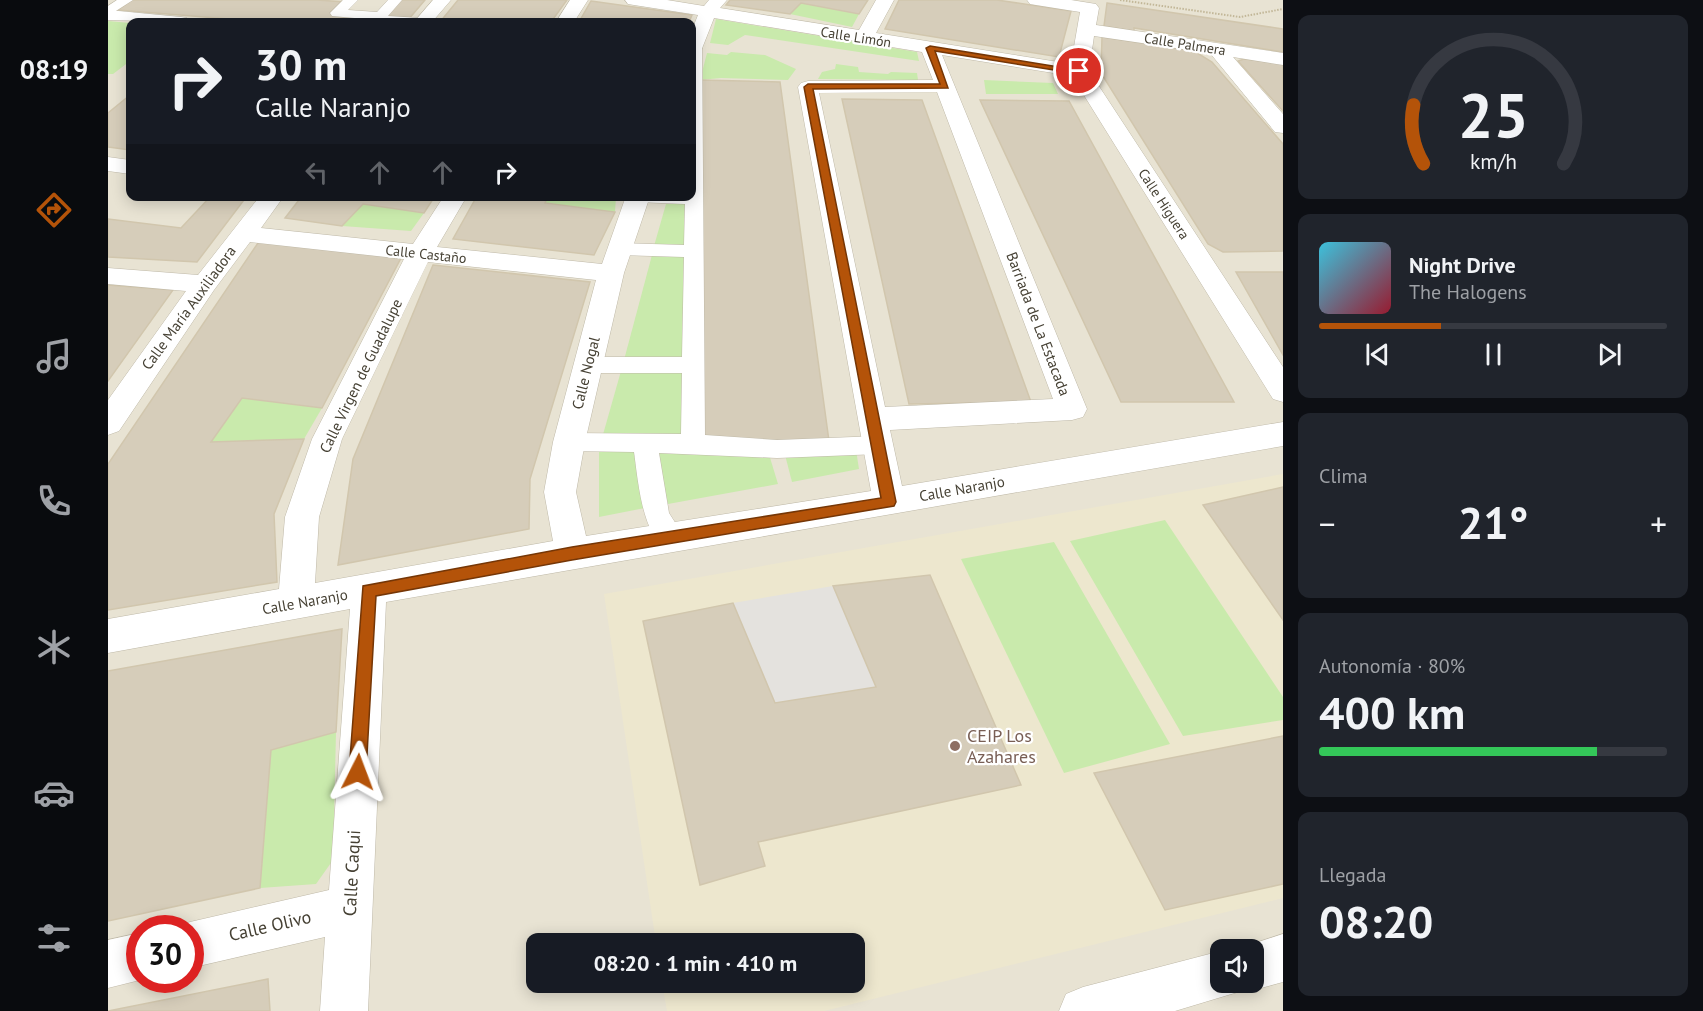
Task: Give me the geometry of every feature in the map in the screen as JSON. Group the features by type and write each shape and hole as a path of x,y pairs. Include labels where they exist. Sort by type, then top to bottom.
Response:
{"street":[{"path":"108,14 126,0"},
{"path":"351,0 337,13 366,18"},
{"path":"372,18 378,0"},
{"path":"375,18 380,16 395,0"},
{"path":"426,18 442,0"},
{"path":"568,18 579,0"},
{"name":"Calle Limón","path":"634,0 713,6 864,38 1079,71"},
{"path":"864,38 885,0"},
{"name":"Calle Palmera","path":"1036,0 1089,18 1215,48 1283,59"},
{"path":"696,41 713,6"},
{"path":"108,14 144,18"},
{"path":"1079,71 1089,18"},
{"name":"Barriada de La Estacada","path":"873,419 1072,410 930,48"},
{"path":"1215,48 1283,127"},
{"name":"Calle Higuera","path":"1079,71 1283,391"},
{"path":"889,502 808,87 945,86"},
{"path":"108,164 126,166"},
{"name":"Calle María Auxiliadora","path":"108,423 205,284 269,201"},
{"name":"Calle Virgen de Guadalupe","path":"296,603 302,517 327,439 420,253 453,201"},
{"name":"Calle Nogal","path":"572,553 560,492 569,442 615,261 637,201"},
{"path":"693,444 694,201"},
{"name":"Calle Castaño","path":"242,234 420,253 615,261"},
{"path":"615,261 694,250"},
{"path":"108,276 205,284"},
{"path":"588,365 693,365"},
{"name":"Calle Naranjo","path":"108,636 572,553 889,502 1283,434"},
{"path":"569,442 693,444 777,449 879,445"},
{"path":"645,443 657,516 672,538"},
{"name":"Calle Caqui","path":"344,1011 369,591"},
{"name":"Calle Olivo","path":"204,942 350,908"},
{"path":"1264,963 1283,958"},
{"path":"108,964 126,960"},
{"path":"1083,1011 1169,1000 1210,980"}],"path":[{"path":"1120,0 1240,17 1283,9"}],"shaded area":[{"path":"108,0 1283,0 1283,1011 108,1011"},
{"name":"CEIP Los Azahares","path":"1283,474 1283,898 824,1011 667,1011 664,993 865,993 865,933 655,933 604,594"},
{"path":"833,586 876,687 775,703 733,603"}],"green space":[{"path":"801,3 859,14 852,27 790,14"},
{"path":"716,19 917,52 919,61 745,35 728,45 710,43"},
{"path":"108,21 126,23 126,64 113,74 108,74"},
{"path":"731,52 765,55 796,69 788,80 721,78 700,80 707,53 727,55"},
{"path":"836,64 858,67 859,72 917,73 918,80 818,79 822,72 835,69"},
{"path":"984,80 1053,83 1058,94 986,94"},
{"path":"546,201 616,201 615,212 545,203"},
{"path":"692,202 694,245 654,246 666,204"},
{"path":"363,204 424,213 411,231 342,226"},
{"path":"690,254 691,360 624,360 652,255"},
{"path":"621,371 692,372 689,435 602,438"},
{"path":"242,398 322,408 304,439 211,442"},
{"path":"653,448 768,451 778,484 668,504"},
{"path":"599,450 639,451 650,507 599,517"},
{"path":"856,450 859,469 792,482 784,451"},
{"path":"1165,520 1283,697 1283,720 1183,736 1070,541"},
{"path":"1054,542 1170,744 1064,773 961,559"},
{"path":"336,732 333,860 316,884 260,888 271,750"}],"building":[{"path":"132,0 317,0 346,2 333,15 368,18 215,18 118,10"},
{"path":"399,0 425,0 410,18 382,17"},
{"path":"458,0 567,0 554,18 443,18"},
{"path":"730,0 868,0 859,14 801,3 790,14 726,5"},
{"path":"899,0 997,0 1071,11 1059,57 885,29"},
{"path":"591,1 692,15 691,18 581,18"},
{"path":"1107,3 1283,29 1283,52 1134,28 1134,31 1104,26"},
{"path":"1102,37 1194,51 1212,62 1283,144 1283,251 1223,252 1208,244 1101,73"},
{"path":"1244,59 1283,64 1283,111 1238,61"},
{"path":"700,80 780,82 829,441 702,444"},
{"path":"126,98 126,149 108,147 108,113"},
{"path":"842,99 922,100 1031,402 909,404"},
{"path":"980,100 1069,101 1234,402 1121,402"},
{"path":"206,201 243,201 197,262 108,257 108,219 181,228"},
{"path":"298,201 432,201 424,213 363,204 342,226 285,218"},
{"path":"474,201 546,201 545,203 615,212 594,255 453,239"},
{"path":"260,240 401,258 322,408 242,398 211,442 304,439 274,514 277,582 108,610 108,464"},
{"path":"433,265 590,282 530,479 529,529 338,565 353,459"},
{"path":"1236,272 1283,272 1283,355"},
{"path":"108,285 173,290 108,381"},
{"path":"1283,487 1283,620 1203,505"},
{"path":"930,575 1021,785 758,842 765,866 700,885 643,621 733,603 775,703 876,687 833,586"},
{"path":"342,629 336,732 271,750 260,888 136,915 126,915 126,917 108,921 108,671"},
{"path":"1283,736 1283,884 1165,910 1094,773"},
{"path":"268,979 270,1011 108,1011 204,993"}],"place":[{"name":"CEIP Los Azahares","path":"955,746"}],"route":[{"path":"358,772 369,591 572,553 889,502 808,87 945,86 930,48 1079,71"}]}
